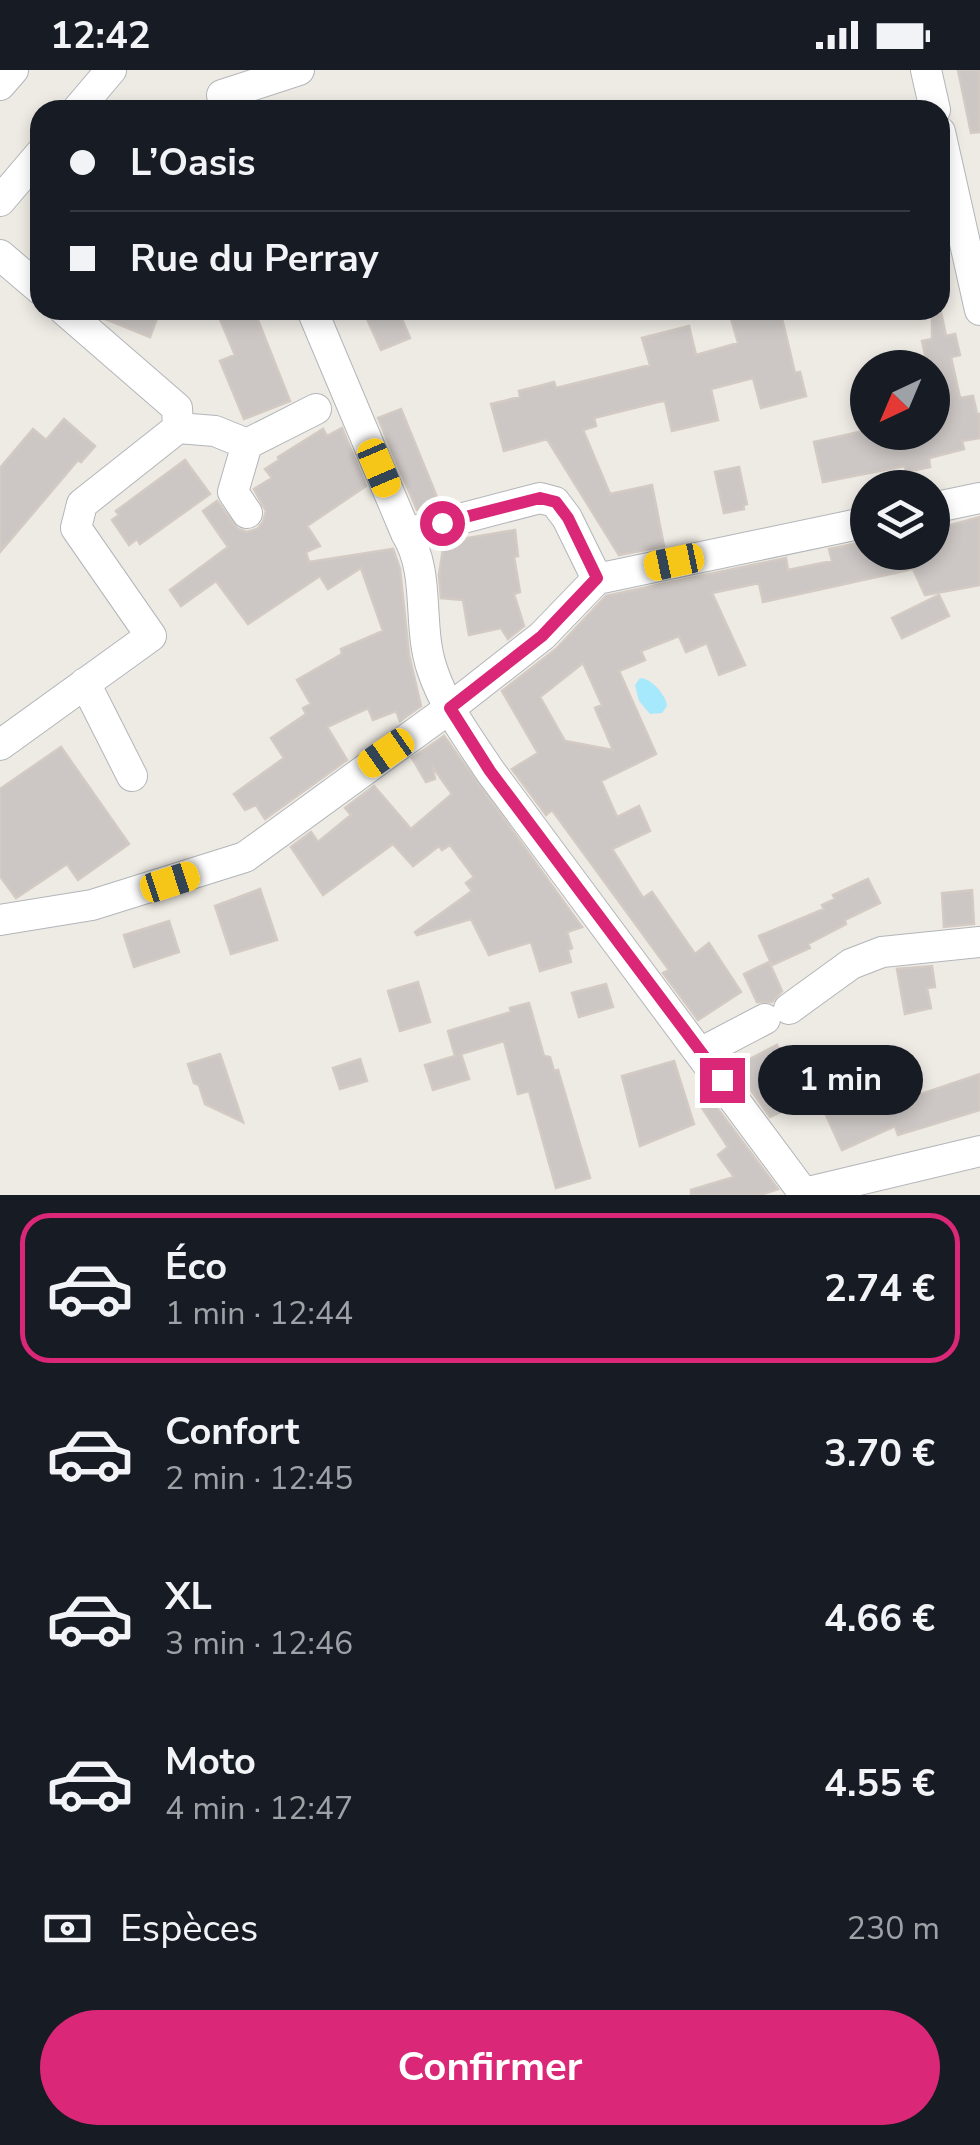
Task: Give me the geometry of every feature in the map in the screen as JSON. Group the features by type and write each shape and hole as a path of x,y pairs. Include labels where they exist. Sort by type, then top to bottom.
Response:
{"street":[{"path":"0,85 13,70"},
{"path":"86,100 112,70"},
{"path":"220,92 298,70"},
{"path":"926,70 933,100"},
{"path":"0,201 30,166"},
{"path":"950,176 980,310"},
{"path":"0,256 30,282"},
{"path":"76,320 177,408 178,428"},
{"path":"316,320 416,550 431,667 450,708 490,771 805,1194 980,1151"},
{"path":"246,513 233,492 246,444 316,409"},
{"path":"0,745 151,636 76,528 82,504 178,428 215,431 246,444"},
{"path":"406,533 540,498 556,502 568,518 597,578"},
{"path":"950,504 980,498"},
{"path":"0,920 106,902 246,857 542,636 597,578 850,526"},
{"path":"86,683 132,776"},
{"path":"702,1052 777,1014 851,964 882,952 980,942"}],"water":[{"path":"640,678 653,684 664,697 667,706 662,713 650,714 639,701 635,685"}],"building":[{"path":"958,70 980,70 980,132 971,133"},
{"path":"108,320 156,320 150,337"},
{"path":"220,320 258,320 290,401 244,419 220,361 235,355"},
{"path":"368,320 402,320 410,338 381,350"},
{"path":"731,320 782,320 795,373 800,372 806,396 761,408 753,378 711,389 718,420 672,431 665,401 594,418 596,426 583,430 610,494 652,485 664,546 619,555 547,439 504,451 491,404 520,397 519,391 554,382 556,388 650,365 642,338 689,326 696,355 738,343"},
{"path":"932,320 943,320 946,336 955,334 960,355 951,357 960,398 973,396 980,414 980,438 962,441 964,449 929,458 930,467 850,470 850,477 823,482 814,442 850,434 850,450 950,450 950,350 924,350 922,341 932,339"},
{"path":"401,409 439,502 417,510 378,418"},
{"path":"64,419 95,446 81,462 78,460 0,552 0,468 33,429 46,440"},
{"path":"342,428 366,486 307,526 320,546 306,552 309,562 393,549 400,569 409,655 421,706 400,721 396,711 373,720 368,708 327,727 347,760 265,819 256,805 245,810 234,794 284,758 271,738 306,714 303,708 311,704 297,680 342,654 341,649 383,631 361,568 328,589 320,576 248,624 216,581 181,606 170,590 228,547 203,511 217,501 238,529 257,529 266,511 254,489 272,478 265,469 323,429 327,436"},
{"path":"185,460 210,494 140,544 137,539 129,545 112,520 119,515 116,511"},
{"path":"739,467 747,504 744,509 724,513 715,472"},
{"path":"980,517 980,585 925,595 913,570 950,570 950,525"},
{"path":"515,530 518,556 514,557 520,592 514,594 524,626 508,639 501,628 469,635 463,600 441,598 439,575 444,542"},
{"path":"850,545 850,570 908,570 763,602 759,583 712,593 745,665 719,675 707,643 686,652 679,636 641,651 645,660 619,671 656,754 601,781 617,817 639,806 650,831 612,849 643,898 652,892 695,954 709,943 741,992 698,1020 663,973 669,970 552,810 546,815 512,769 538,753 502,691 556,649 606,596 786,558 788,570 832,561 829,549","holes":["583,663 602,705 595,708 613,750 565,741 540,697"]},
{"path":"939,595 949,616 902,638 892,618"},
{"path":"444,736 582,927 567,932 571,962 540,971 531,942 489,955 471,919 417,935 415,932 472,891 466,883 474,877 450,845 442,850 439,846 413,866 393,844 323,895 291,847 311,832 318,842 351,815 345,808 374,786 411,829 452,794 432,766 435,779 426,782 412,758"},
{"path":"61,747 129,844 78,880 67,864 16,898 0,876 0,789"},
{"path":"868,879 880,903 845,920 846,924 808,944 810,948 772,965 759,936 824,909 822,905 835,899 833,895"},
{"path":"260,889 277,940 231,954 215,906"},
{"path":"972,890 974,924 944,927 942,893"},
{"path":"169,921 179,952 134,967 124,935"},
{"path":"769,962 782,991 772,1002 757,1002 744,974"},
{"path":"932,966 935,987 927,988 931,1008 905,1014 897,969"},
{"path":"418,982 430,1022 400,1031 388,991"},
{"path":"606,984 613,1007 579,1017 572,993"},
{"path":"529,1003 544,1056 550,1057 554,1071 558,1070 590,1178 556,1188 529,1091 518,1094 504,1041 461,1054 469,1079 433,1090 425,1065 455,1056 448,1031"},
{"path":"777,1045 791,1074 835,1053 862,1114 980,1074 980,1110 898,1135 895,1126 842,1150 817,1095 770,1117 748,1086 740,1064"},
{"path":"220,1054 243,1122 205,1104 199,1085 194,1083 188,1064"},
{"path":"360,1059 367,1081 340,1089 333,1068"},
{"path":"674,1061 694,1124 640,1146 622,1076"},
{"path":"712,1101 778,1189 760,1195 691,1195 691,1190 734,1177 718,1155 728,1147 700,1105"}],"route":[{"path":"442,523 540,498 556,502 568,518 597,578 542,636 450,708 490,771 722,1080"}]}
